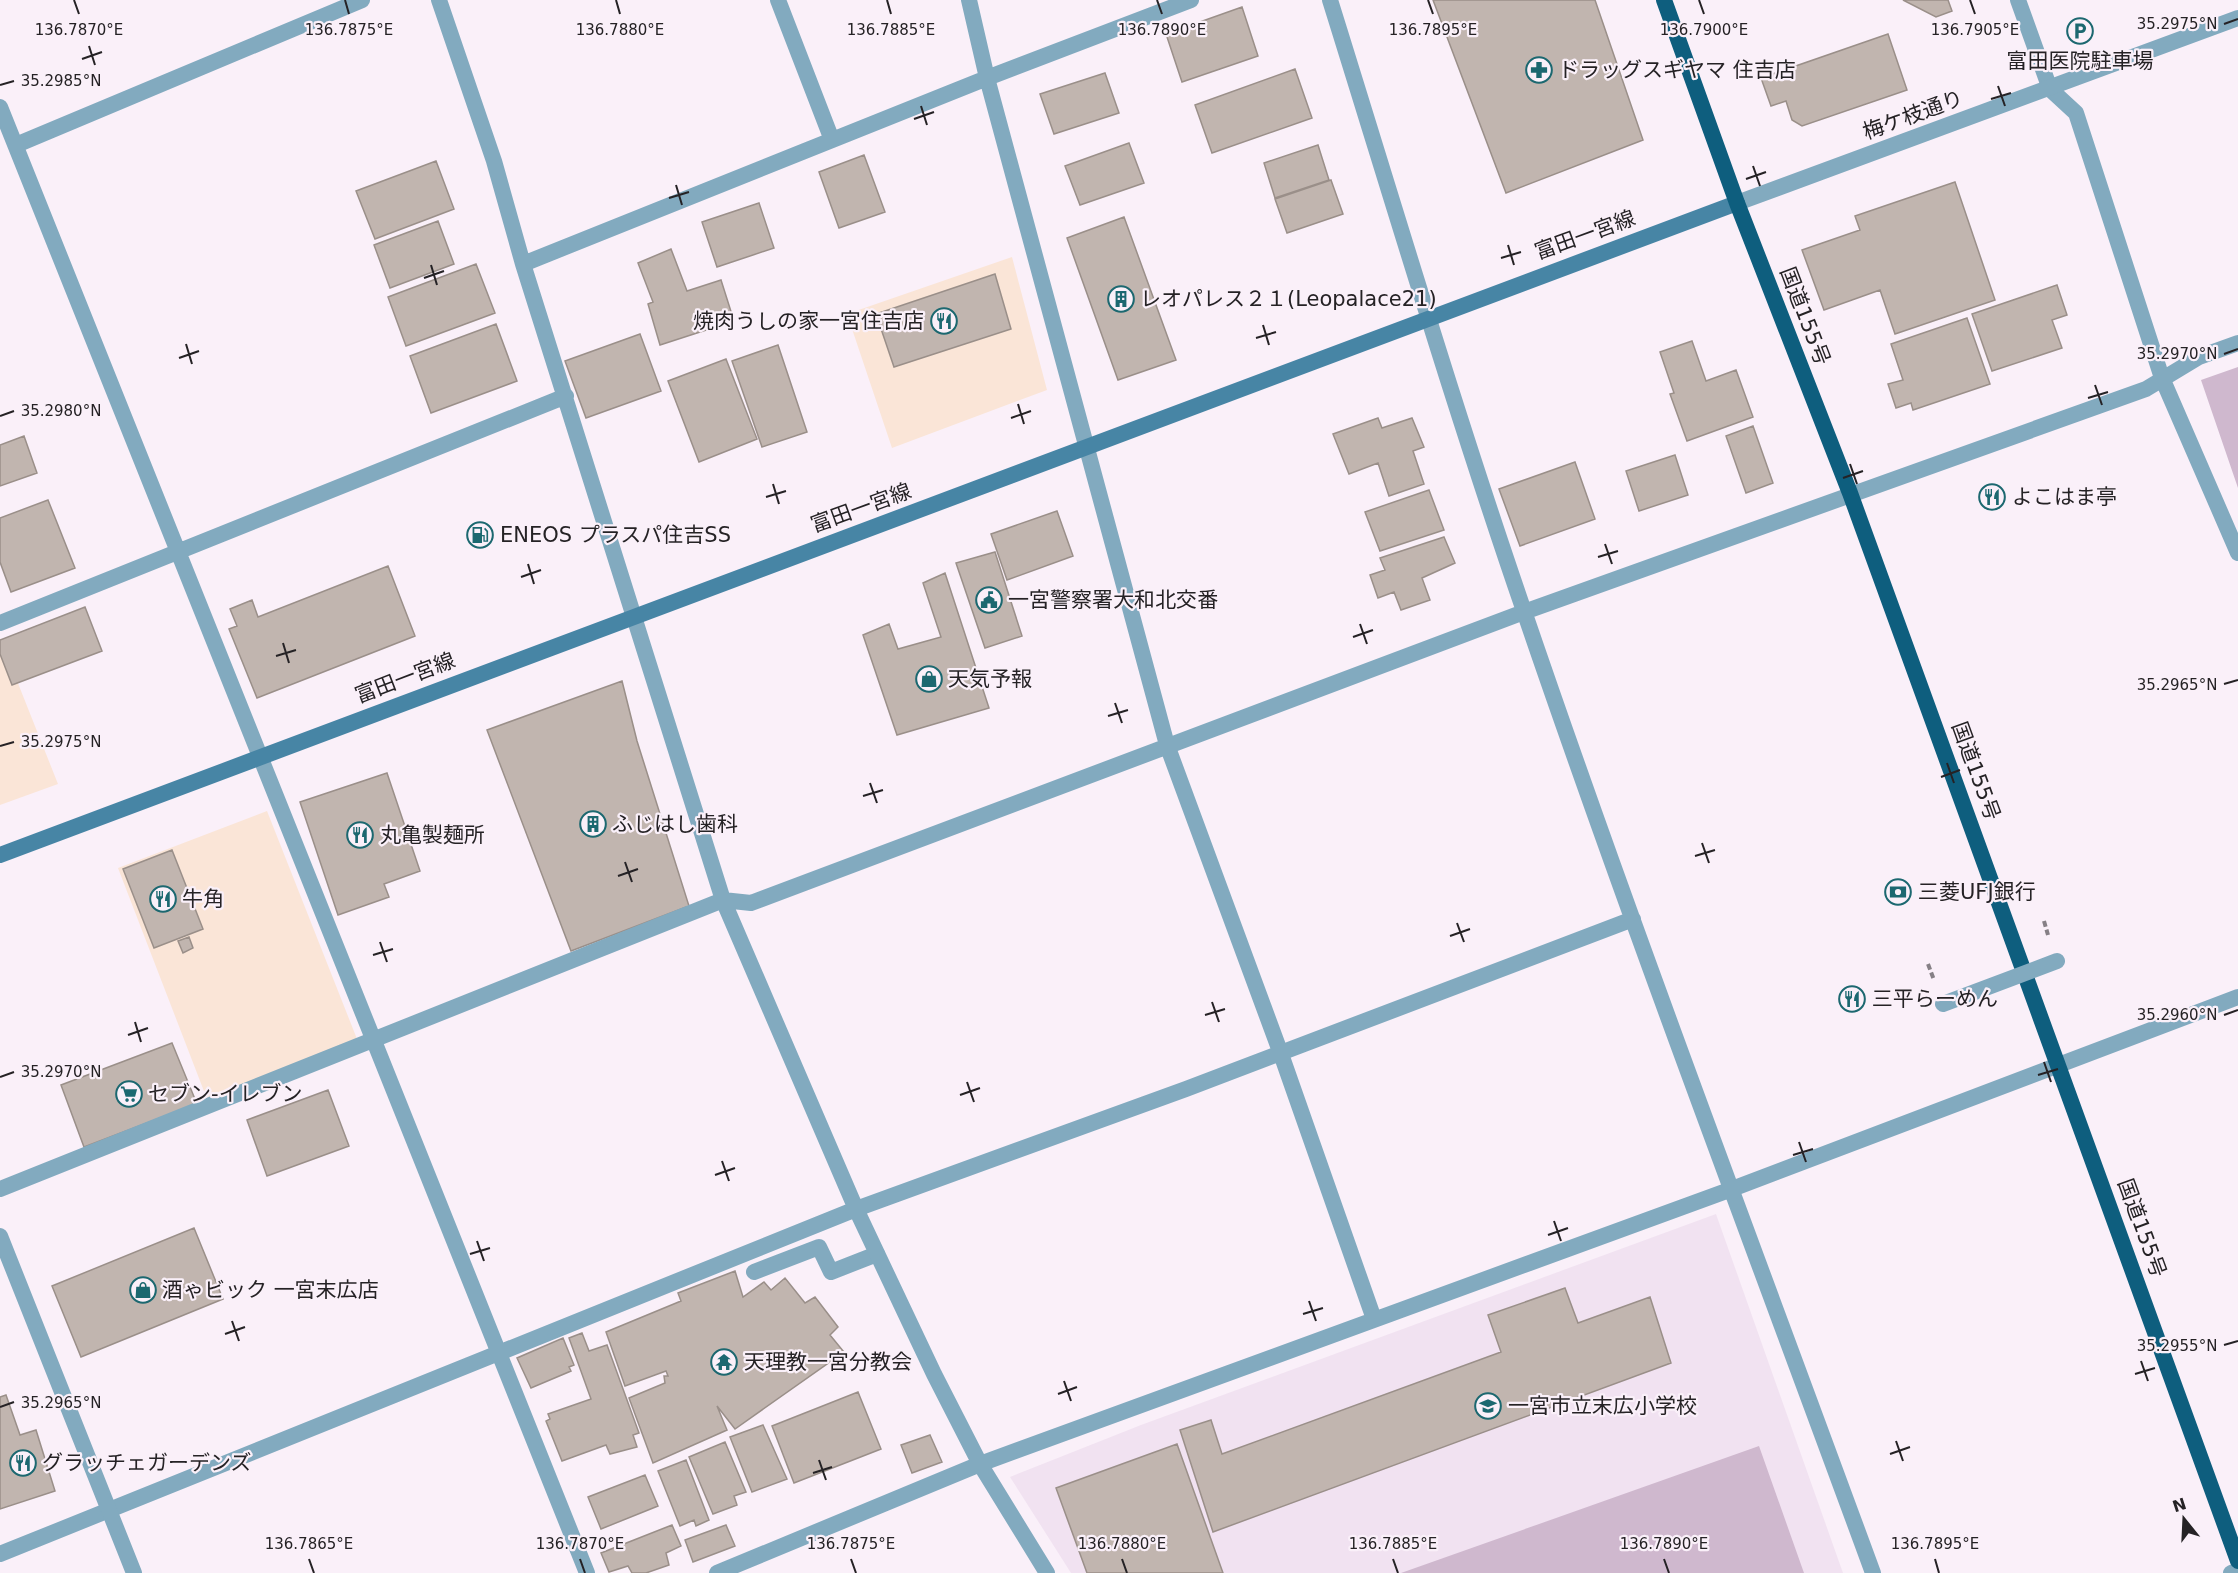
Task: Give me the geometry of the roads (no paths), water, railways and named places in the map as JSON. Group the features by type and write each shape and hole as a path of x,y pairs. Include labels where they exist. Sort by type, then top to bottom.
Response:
{"highway":[{"name":"国道155号","path":"1664,0 1737,203 1850,493 2238,1561"}],"main road":[{"name":"富田一宮線","path":"0,855 1428,317 1737,203"}],"street":[{"path":"16,145 362,0"},
{"path":"439,0 495,161 523,264 723,900 856,1209 934,1374 980,1464 1047,1573"},
{"path":"778,0 832,140"},
{"path":"969,0 987,78 1167,745 1281,1054 1374,1320"},
{"path":"523,264 987,78 1191,0"},
{"path":"1330,0 1428,317 1524,612 1633,920 1873,1573"},
{"path":"2018,0 2050,89 2076,113 2162,378 2238,553"},
{"name":"梅ケ枝通り","path":"1737,203 2238,18"},
{"path":"0,107 587,1573"},
{"path":"0,1189 723,900 751,903 1524,612 1850,493 2146,389 2199,357 2238,343"},
{"path":"0,623 566,396"},
{"path":"0,1554 856,1209 1281,1054 1633,920"},
{"path":"1943,1004 2057,961"},
{"path":"717,1573 980,1464 1732,1189 2238,997"},
{"path":"0,1236 134,1573"},
{"path":"754,1272 819,1247 831,1272 877,1254"},
{"path":"2231,1573 2238,1570"}],"place":[{"name":"富田医院駐車場","path":"2080,31"},
{"name":"ドラッグスギヤマ 住吉店","path":"1539,70"},
{"name":"レオパレス２１(Leopalace21)","path":"1121,299"},
{"name":"焼肉うしの家一宮住吉店","path":"944,321"},
{"name":"よこはま亭","path":"1992,497"},
{"name":"ENEOS プラスパ住吉SS","path":"480,535"},
{"name":"一宮警察署大和北交番","path":"989,600"},
{"name":"天気予報","path":"929,679"},
{"name":"ふじはし歯科","path":"593,824"},
{"name":"丸亀製麺所","path":"360,835"},
{"name":"三菱UFJ銀行","path":"1898,892"},
{"name":"牛角","path":"163,899"},
{"name":"三平らーめん","path":"1852,999"},
{"name":"セブン-イレブン","path":"129,1094"},
{"name":"酒ゃビック 一宮末広店","path":"143,1290"},
{"name":"天理教一宮分教会","path":"724,1362"},
{"name":"一宮市立末広小学校","path":"1488,1406"},
{"name":"グラッチェガーデンズ","path":"23,1463"}]}
